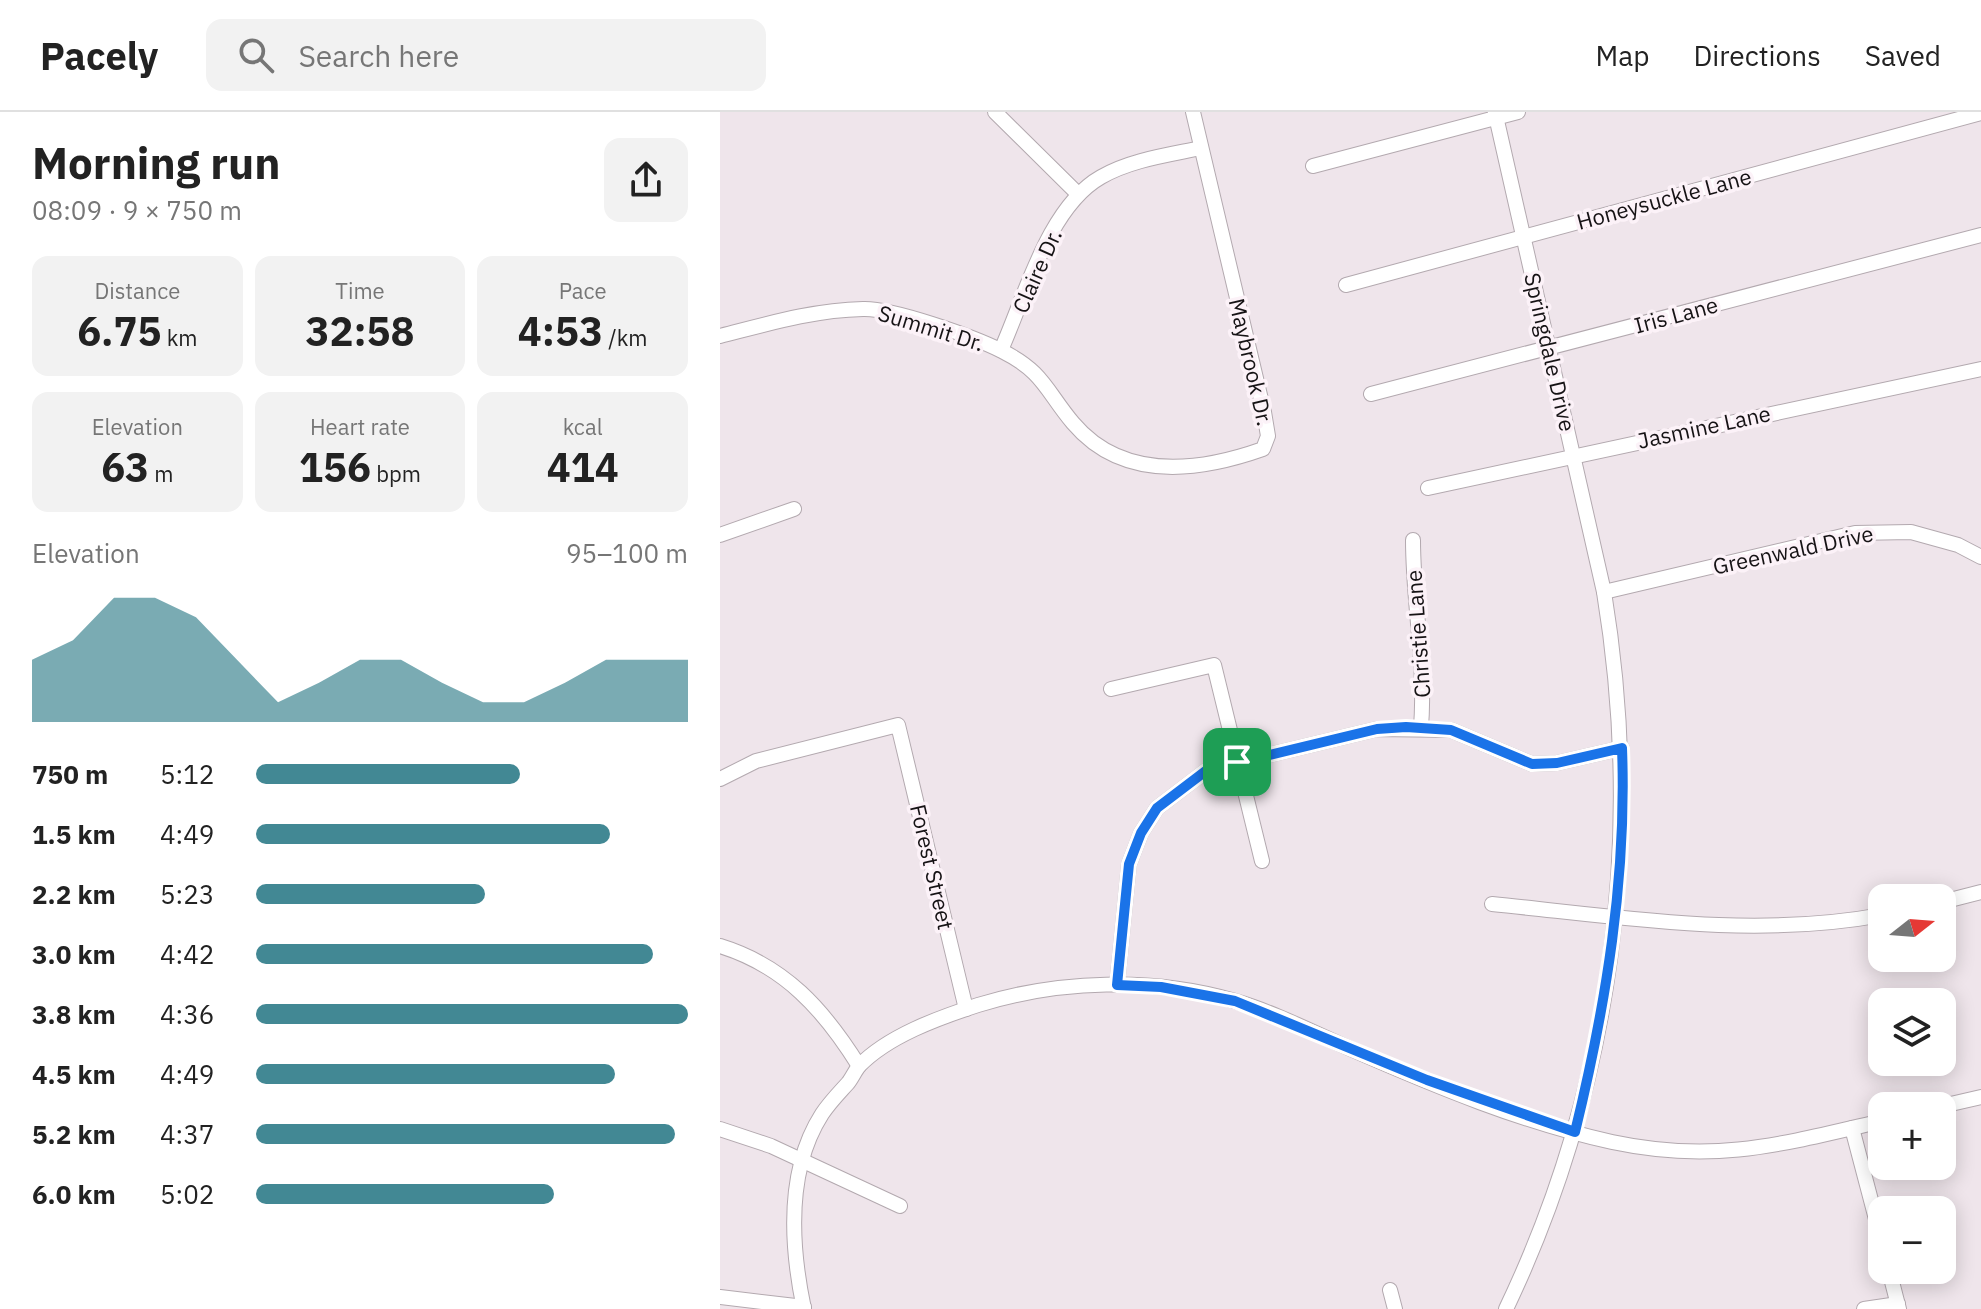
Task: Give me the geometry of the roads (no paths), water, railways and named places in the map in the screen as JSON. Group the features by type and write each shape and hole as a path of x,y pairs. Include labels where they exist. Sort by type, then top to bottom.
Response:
{"street":[{"path":"995,112 1078,194 1100,177 1125,167 1201,148"},
{"name":"Maybrook Dr.","path":"1001,350 1029,368 1050,388 1073,423 1107,453 1148,467 1181,469 1263,449 1268,436 1264,412 1193,112"},
{"path":"1313,166 1495,115 1518,112"},
{"name":"Honeysuckle Lane","path":"1346,285 1981,113"},
{"name":"Springdale Drive","path":"1495,115 1604,592 1614,656 1622,748 1623,826 1616,916 1596,1049 1575,1132 1555,1193 1506,1309"},
{"name":"Claire Dr.","path":"1001,350 1039,259 1078,194"},
{"name":"Iris Lane","path":"1371,394 1981,235"},
{"name":"Summit Dr.","path":"720,336 818,312 867,309 935,326 1001,350"},
{"name":"Jasmine Lane","path":"1428,488 1981,369"},
{"path":"720,535 794,509"},
{"name":"Greenwald Drive","path":"1604,592 1855,533 1911,532 1958,545 1981,557"},
{"name":"Christie Lane","path":"1413,540 1413,589 1424,675 1421,727"},
{"path":"1111,689 1214,665 1262,861"},
{"name":"Forest Street","path":"720,779 756,761 898,725 966,1009"},
{"path":"1117,985 1129,864 1141,833 1157,808 1178,789 1207,770 1377,729 1421,727 1451,730 1532,764 1557,763 1622,748"},
{"path":"1956,898 1981,892"},
{"path":"1492,904 1668,923 1763,927 1868,916"},
{"path":"720,946 768,964 781,975 839,1033 859,1066"},
{"path":"720,1297 804,1308 794,1250 794,1217 803,1161 820,1116 859,1066 892,1042 966,1009 1034,989 1117,985 1161,987 1235,1001 1427,1080 1575,1132 1650,1149 1718,1152 1779,1147 1868,1124"},
{"path":"1956,1103 1981,1097"},
{"path":"1852,1128 1870,1196"},
{"path":"720,1129 803,1161 900,1206"},
{"path":"1864,1309 1899,1306 1893,1284"},
{"path":"1390,1290 1395,1309"}]}
